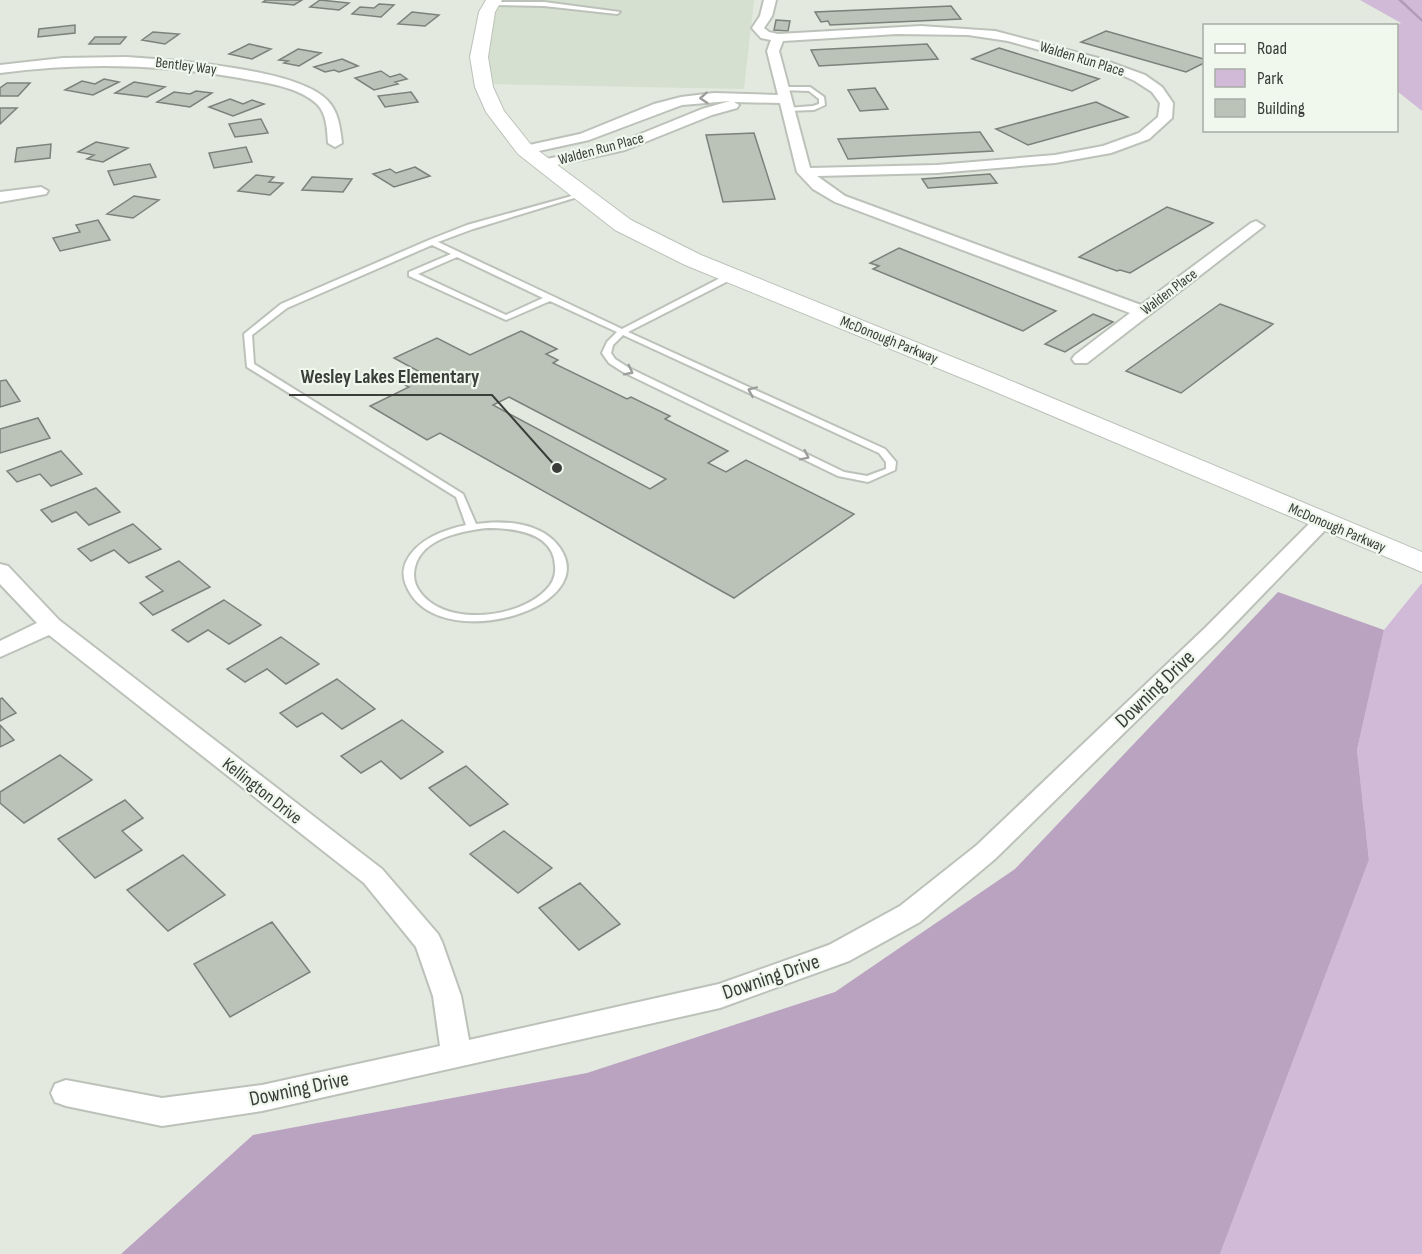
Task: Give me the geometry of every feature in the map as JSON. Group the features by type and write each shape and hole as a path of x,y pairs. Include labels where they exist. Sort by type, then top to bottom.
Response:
{"street":[{"path":"770,0 766,16 758,28 765,35 778,38 773,51 804,172 818,186 840,199 1143,312"},
{"name":"McDonough Parkway","path":"493,2 483,30 479,57 484,87 495,112 525,150 623,225 659,244 731,276 999,385 1422,563"},
{"name":"Walden Run Place","path":"778,38 948,30 995,34 1118,68 1150,84 1161,95 1166,106 1166,114 1162,122 1146,135 1053,160 1010,166 804,172"},
{"name":"Bentley Way","path":"0,69 63,61 142,61 202,67 267,80 313,95 323,103 331,116 335,144"},
{"path":"525,150 584,137 669,103 697,98 733,101 785,99"},
{"name":"Walden Run Place","path":"543,164 620,147 733,101 763,103 785,99"},
{"path":"0,197 41,191"},
{"name":"Walden Place","path":"1082,359 1256,226"},
{"name":"Downing Drive","path":"66,1093 162,1112 262,1098 720,996 839,953 910,914 986,852 1204,641 1322,522"},
{"name":"Kellington Drive","path":"0,571 51,625 374,876 428,942 447,996 456,1055"},
{"path":"0,650 51,625"}],"lane":[{"path":"544,4 551,0"},
{"path":"493,2 544,4 617,12"},
{"path":"810,90 817,92 822,98 822,105 814,108 785,99 810,90"},
{"path":"472,527 460,496 250,365 248,334 284,306 432,242 470,227 581,195"},
{"path":"432,242 622,332 882,451 891,462 890,470 868,479 841,474 626,370 607,356 605,350 608,343 622,332 731,276"},
{"path":"457,254 412,274 506,318 551,297"},
{"path":"511,526 532,531 549,541 559,553 562,568 557,583 544,598 524,610 498,617 471,619 446,615 425,606 412,593 407,577 412,562 424,547 441,536 472,527 511,526"}],"shaded area":[{"path":"490,0 754,0 744,89 485,84"},
{"path":"1278,592 1384,630 1357,750 1369,860 1220,1254 121,1254 253,1135 587,1073 835,992 1015,869"}],"green space":[{"path":"1360,0 1422,0 1422,111 1398,92 1398,25 1401,23"},
{"path":"1422,583 1422,1254 1220,1254 1369,860 1357,750 1384,630"}],"building":[{"path":"266,0 302,0 294,5 263,2"},
{"path":"320,0 349,3 339,10 310,7"},
{"path":"379,4 394,5 381,17 352,14 360,7 374,8"},
{"path":"951,6 961,19 830,25 828,21 821,22 815,12"},
{"path":"412,12 439,15 425,26 398,24"},
{"path":"776,20 790,21 788,31 774,30"},
{"path":"75,25 75,33 38,37 39,29"},
{"path":"1106,31 1203,59 1203,64 1186,72 1081,42"},
{"path":"153,32 179,34 165,44 142,40"},
{"path":"95,37 126,37 120,44 89,44"},
{"path":"249,44 271,49 252,59 229,54"},
{"path":"927,44 938,59 819,66 811,50"},
{"path":"999,48 1099,79 1072,91 972,59"},
{"path":"298,49 321,53 299,66 279,60"},
{"path":"342,59 358,66 339,72 334,70 325,72 314,67"},
{"path":"381,71 390,77 400,74 407,79 395,82 398,84 374,90 355,78"},
{"path":"104,79 119,82 93,95 65,90 82,81 95,84"},
{"path":"134,82 165,87 147,97 115,93"},
{"path":"7,83 30,83 18,96 0,96 0,88"},
{"path":"875,88 888,109 860,111 848,90"},
{"path":"196,91 212,93 190,107 157,102 174,92 190,94"},
{"path":"411,92 418,102 385,107 378,96"},
{"path":"230,99 243,104 252,100 264,104 233,116 209,107"},
{"path":"1096,102 1128,117 1028,145 996,129"},
{"path":"0,108 17,108 0,124"},
{"path":"261,119 268,133 235,137 229,124"},
{"path":"980,132 993,151 848,159 838,139"},
{"path":"754,133 775,199 723,202 706,135"},
{"path":"96,142 128,148 103,162 87,159 94,155 78,152"},
{"path":"51,144 50,158 15,162 17,148"},
{"path":"246,147 252,162 214,168 209,153"},
{"path":"150,164 156,177 114,185 108,171"},
{"path":"415,167 430,176 394,187 373,174 390,169 396,173"},
{"path":"990,174 997,183 928,188 922,179"},
{"path":"256,175 274,177 269,182 283,183 270,195 238,191"},
{"path":"312,177 352,179 343,192 302,190"},
{"path":"134,196 159,200 133,218 107,214"},
{"path":"1167,207 1213,223 1130,273 1117,271 1079,257"},
{"path":"98,220 110,240 60,251 53,238 80,232 76,225"},
{"path":"899,248 1056,311 1023,331 873,269 879,266 870,263"},
{"path":"1220,304 1273,324 1181,393 1126,371"},
{"path":"1093,314 1113,322 1065,352 1045,344"},
{"path":"521,331 557,349 546,354 558,360 553,363 627,399 631,397 670,416 665,419 728,451 708,463 726,472 746,460 854,514 734,598 440,433 427,440 370,406 409,387 397,381 418,371 394,358 437,338 470,355","holes":["509,397 666,479 650,489 493,405"]},
{"path":"6,380 20,401 0,407 0,381"},
{"path":"38,418 50,438 0,453 0,429"},
{"path":"61,451 82,474 51,486 40,474 17,482 7,471"},
{"path":"96,488 120,512 89,525 76,512 52,522 41,510"},
{"path":"133,524 161,549 129,563 114,550 91,561 78,549"},
{"path":"179,561 210,587 153,615 140,603 163,591 146,577"},
{"path":"224,600 261,625 229,644 208,630 188,642 172,630"},
{"path":"281,637 319,664 286,684 267,669 245,682 227,669"},
{"path":"337,679 375,709 342,729 322,713 297,727 280,713"},
{"path":"2,698 16,713 0,721 0,699"},
{"path":"402,720 443,752 401,779 381,761 361,773 341,756"},
{"path":"0,725 14,740 0,747"},
{"path":"60,755 92,780 24,823 0,803 0,792"},
{"path":"466,766 508,804 470,826 429,788"},
{"path":"125,800 143,818 122,831 142,850 95,878 58,839"},
{"path":"504,831 552,868 518,893 470,854"},
{"path":"183,855 225,895 168,931 127,890"},
{"path":"580,883 620,924 579,950 539,908"},
{"path":"272,922 310,972 230,1017 194,964"}],"waterway":[{"path":"1400,0 1422,21"}],"place":[{"name":"Wesley Lakes Elementary","path":"557,468"}]}
